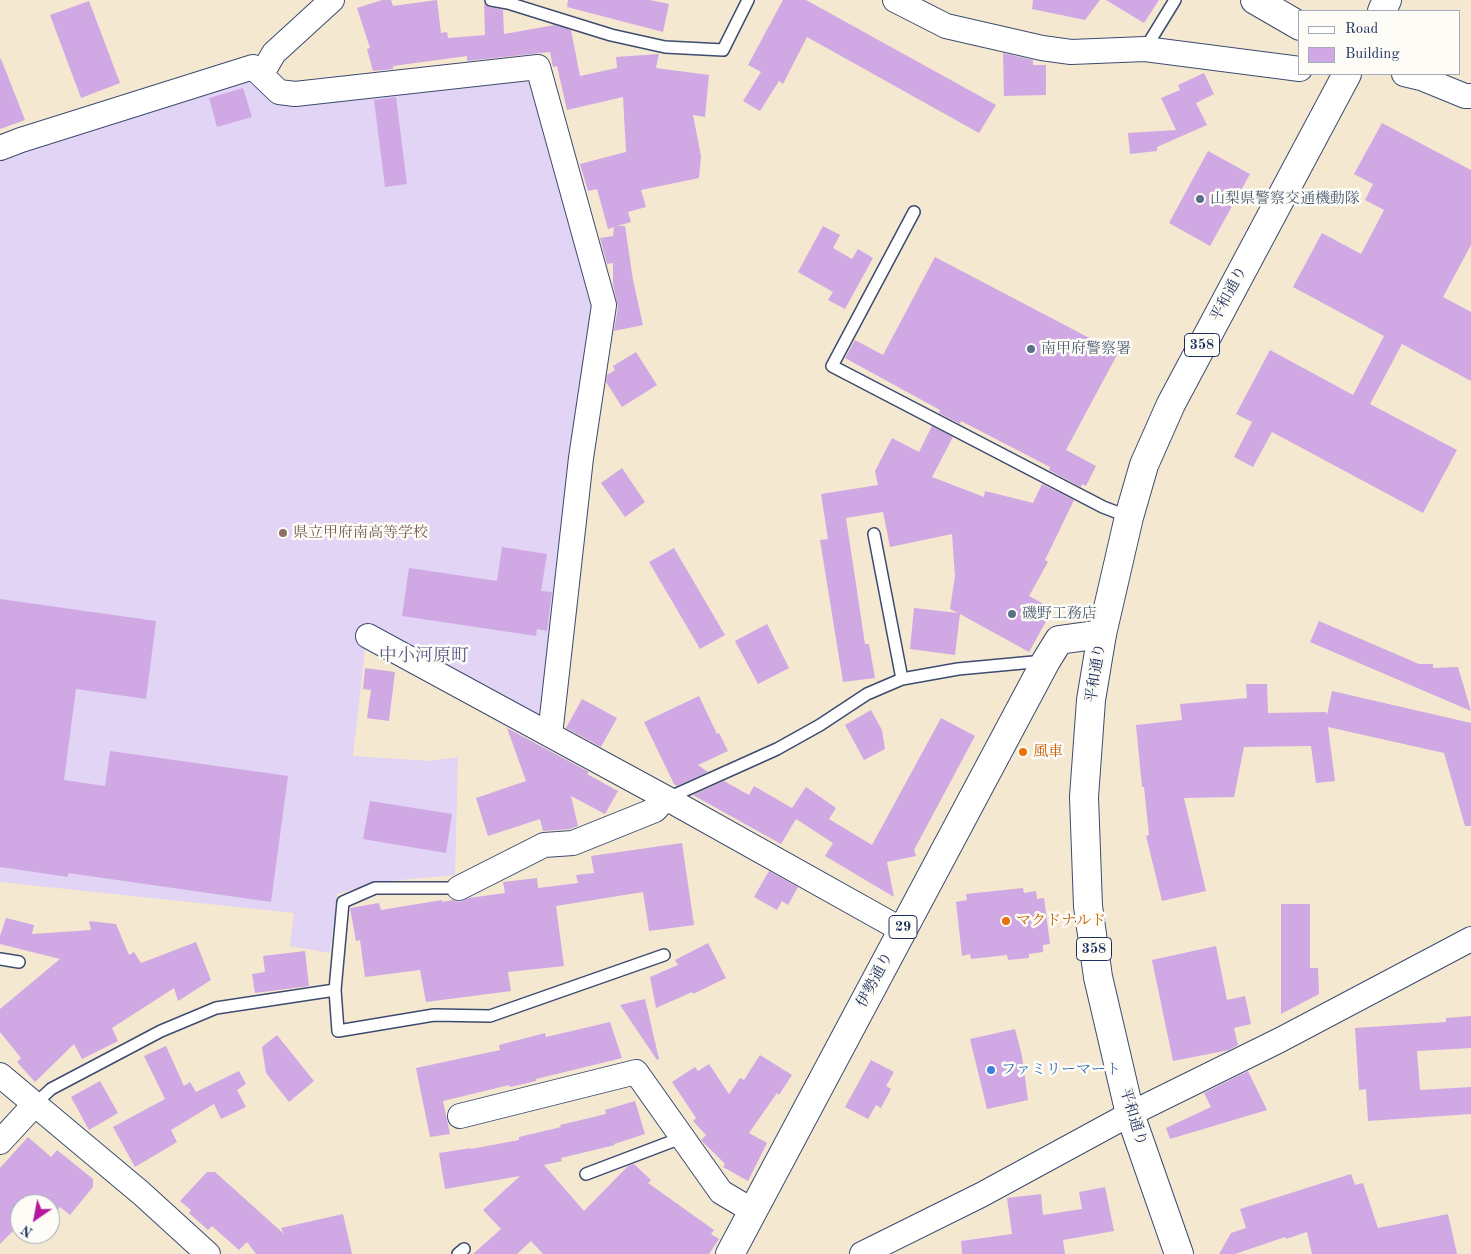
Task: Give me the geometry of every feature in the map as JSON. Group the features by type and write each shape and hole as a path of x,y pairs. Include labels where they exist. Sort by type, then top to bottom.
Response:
{"main road":[{"path":"1255,0 1298,25"},
{"name":"平和通り","path":"1179,1254 1130,1114 1098,977 1088,906 1084,797 1091,700 1102,634 1129,517 1144,465 1171,404 1346,75"},
{"name":"伊勢通り","path":"730,1254 1046,661 1059,640 1102,634"}],"street":[{"path":"267,66 274,53 332,0"},
{"path":"895,0 946,26 1042,48 1071,52 1145,49 1298,69"},
{"path":"0,148 253,67 279,92 295,94 538,67 604,305 581,458 550,735"},
{"path":"1408,75 1421,78 1466,96 1471,96"},
{"path":"368,636 666,798 902,930"},
{"path":"459,888 544,845 573,843 655,810 666,798"},
{"path":"862,1254 981,1195 1130,1114 1280,1040 1471,939"},
{"path":"460,1116 636,1072 721,1192 753,1211"},
{"path":"0,1075 141,1193 208,1254"},
{"path":"0,1142 35,1104"}],"lane":[{"path":"491,0 508,3 611,35 666,47 723,50 748,0"},
{"path":"1145,49 1175,0"},
{"path":"914,212 832,366 1104,507 1129,517"},
{"path":"874,534 902,679"},
{"path":"666,798 777,749 820,725 867,694 902,679 958,669 1046,661"},
{"path":"459,888 375,888 343,902 335,990 338,1031 434,1015 490,1016 664,955"},
{"path":"0,959 19,962"},
{"path":"35,1104 51,1089 161,1031 216,1008 335,990"},
{"path":"586,1174 682,1138"}],"shaded area":[{"name":"県立甲府南高等学校","path":"533,76 595,305 542,719 375,626 368,636 365,650 353,756 431,761 458,757 455,875 378,882 337,894 330,953 290,946 294,913 0,882 0,159 253,77 274,101"}],"building":[{"path":"382,0 391,0 393,6 437,0 441,33 447,32 448,38 485,35 484,3 489,7 503,10 504,34 555,25 571,30 580,76 617,68 616,57 659,54 656,68 709,75 705,117 693,115 701,156 699,178 641,190 646,207 628,212 631,222 617,226 625,226 633,280 643,325 614,331 618,307 613,285 613,263 607,264 600,238 613,236 614,227 608,229 597,189 588,191 580,164 626,152 623,97 567,110 557,66 553,67 550,52 467,61 467,56 393,66 393,69 373,71 367,49 370,48 357,8"},
{"path":"568,0 650,0 669,4 663,32 567,7"},
{"path":"783,0 806,0 996,105 979,133 807,37 783,84 779,81 760,111 743,101 761,72 748,65"},
{"path":"1033,0 1100,0 1085,20 1032,9"},
{"path":"1106,0 1159,0 1144,23"},
{"path":"89,1 120,83 81,98 50,15"},
{"path":"1003,53 1033,60 1033,65 1046,65 1046,95 1004,96"},
{"path":"0,59 25,120 0,129"},
{"path":"1204,73 1214,94 1196,103 1207,125 1157,147 1157,151 1130,154 1128,133 1176,130 1161,98 1180,90 1178,85"},
{"path":"243,88 252,117 217,127 209,98"},
{"path":"396,97 407,184 385,187 374,100"},
{"path":"1382,123 1471,170 1471,245 1443,297 1471,312 1471,381 1402,344 1370,404 1457,450 1423,513 1272,432 1253,467 1234,457 1252,422 1236,414 1270,350 1353,395 1384,336 1293,287 1322,233 1361,254 1384,210 1365,200 1373,184 1354,174"},
{"path":"1208,151 1250,174 1210,246 1169,223"},
{"path":"823,226 840,235 833,248 852,259 858,249 873,258 845,309 828,300 833,292 798,272"},
{"path":"935,257 1118,353 1066,450 1096,466 1086,486 1082,484 1081,487 1049,470 1050,467 961,421 960,424 939,413 940,410 845,358 855,340 883,355"},
{"path":"636,352 657,385 622,407 606,382 607,375 615,370 613,366"},
{"path":"932,426 953,437 932,477 984,497 985,491 1033,503 1042,484 1074,500 1045,560 1048,562 1029,596 1053,609 1029,652 960,614 955,655 910,649 914,608 958,613 950,609 955,576 952,534 890,547 883,512 846,518 865,644 869,644 875,678 843,682 820,540 828,539 821,494 878,485 875,471 892,438 919,452"},
{"path":"622,468 645,502 625,517 601,483"},
{"path":"502,547 547,554 541,591 552,592 547,631 537,629 536,636 402,616 409,568 497,581"},
{"path":"674,548 725,635 700,649 649,562"},
{"path":"0,599 156,621 146,699 76,689 64,780 105,786 110,751 288,776 271,902 68,873 68,877 0,867"},
{"path":"1319,621 1419,664 1433,664 1433,668 1458,667 1471,711 1310,642"},
{"path":"767,624 789,668 758,684 735,641"},
{"path":"365,668 395,672 389,721 367,718 371,690 363,689"},
{"path":"1246,684 1267,684 1268,713 1326,712 1327,715 1332,691 1471,723 1471,826 1465,826 1444,753 1328,727 1335,781 1316,783 1311,746 1244,747 1234,797 1184,798 1206,891 1162,901 1146,836 1149,835 1136,725 1182,720 1180,704 1247,698"},
{"path":"699,696 717,734 719,733 728,751 698,765 708,772 677,786 674,784 644,722"},
{"path":"582,699 617,718 601,747 566,728"},
{"path":"871,710 882,730 885,749 864,760 845,725"},
{"path":"941,718 975,736 914,850 916,856 887,862 894,897 825,856 833,843 796,819 781,844 693,795 724,781 749,795 754,786 792,808 806,787 836,808 829,819 872,845"},
{"path":"507,728 589,772 587,774 618,791 605,814 571,796 578,826 570,829 543,831 540,819 488,836 476,798 526,781"},
{"path":"370,801 452,814 446,853 363,839"},
{"path":"682,843 694,925 649,931 643,892 556,906 564,966 508,972 511,991 426,1002 420,970 365,977 360,940 356,941 350,908 379,903 381,910 442,900 442,902 454,900 459,902 469,898 505,893 503,882 537,878 538,888 578,883 576,875 594,873 591,856"},
{"path":"769,871 798,887 788,905 782,901 777,910 754,897"},
{"path":"1023,888 1024,893 1036,891 1037,899 1044,898 1050,944 1043,945 1043,952 1029,954 1029,958 1008,960 1007,955 971,959 970,954 962,956 956,902 967,900 966,894"},
{"path":"1281,904 1310,904 1310,968 1318,968 1319,994 1281,1014"},
{"path":"6,918 34,925 32,934 91,930 89,921 116,924 129,955 134,952 141,963 196,942 211,980 178,1001 174,988 112,1028 118,1041 82,1059 74,1044 35,1082 17,1062 21,1058 0,1032 0,1009 60,959 0,944 0,936"},
{"path":"708,943 726,978 693,994 692,992 656,1008 650,977 678,965 675,960"},
{"path":"1216,946 1227,1000 1245,996 1251,1024 1234,1028 1238,1045 1229,1050 1173,1061 1152,960"},
{"path":"305,951 309,986 255,993 252,974 265,972 263,956"},
{"path":"645,999 659,1059 657,1060 620,1005"},
{"path":"1471,1016 1471,1048 1417,1051 1420,1090 1471,1087 1471,1114 1368,1121 1366,1089 1359,1090 1355,1028 1446,1022 1446,1018"},
{"path":"610,1022 622,1058 536,1079 536,1081 510,1087 509,1085 443,1101 450,1134 430,1137 416,1068 500,1050 499,1045 545,1033 546,1037"},
{"path":"1015,1029 1022,1056 1028,1100 987,1109 970,1039"},
{"path":"277,1035 314,1081 289,1102 266,1073 262,1047"},
{"path":"166,1046 184,1086 190,1082 196,1092 239,1071 246,1084 237,1090 246,1107 221,1119 214,1104 171,1130 177,1142 135,1167 113,1127 165,1099 144,1056"},
{"path":"760,1055 792,1075 749,1133 767,1143 748,1181 723,1167 725,1164 701,1140 706,1135 693,1121 696,1118 672,1082 695,1067 698,1071 709,1064 729,1094 740,1078 744,1080"},
{"path":"871,1060 894,1072 886,1086 891,1089 881,1108 876,1105 868,1119 845,1107"},
{"path":"1248,1071 1267,1110 1170,1139 1166,1128 1211,1107 1204,1093"},
{"path":"100,1081 118,1113 89,1130 71,1097"},
{"path":"635,1101 645,1134 615,1145 561,1158 562,1161 544,1165 584,1211 628,1166 634,1164 651,1180 648,1183 714,1230 711,1234 719,1239 709,1254 543,1254 531,1241 517,1254 473,1254 501,1229 483,1210 520,1176 445,1189 439,1153 519,1140 519,1137 606,1114 605,1110"},
{"path":"28,1137 51,1157 57,1150 93,1179 93,1187 70,1215 60,1207 60,1194 10,1194 10,1234 0,1244 0,1168"},
{"path":"207,1172 215,1172 284,1234 281,1228 343,1214 352,1254 256,1254 247,1242 239,1250 212,1226 208,1230 189,1213 191,1210 180,1201"},
{"path":"1351,1174 1355,1185 1363,1183 1378,1228 1448,1214 1457,1254 1312,1254 1307,1232 1286,1239 1285,1237 1235,1254 1219,1254 1231,1233 1246,1228 1240,1209"},
{"path":"1105,1187 1114,1231 1063,1240 1065,1254 962,1254 961,1241 1012,1234 1007,1198 1041,1194 1043,1215 1082,1209 1079,1192"}],"place":[{"name":"山梨県警察交通機動隊","path":"1200,199"},
{"name":"南甲府警察署","path":"1031,349"},
{"name":"県立甲府南高等学校","path":"283,533"},
{"name":"磯野工務店","path":"1012,614"},
{"name":"風車","path":"1023,752"},
{"name":"マクドナルド","path":"1006,921"},
{"name":"ファミリーマート","path":"991,1070"}],"district":[{"name":"中小河原町","path":"424,656"}]}
